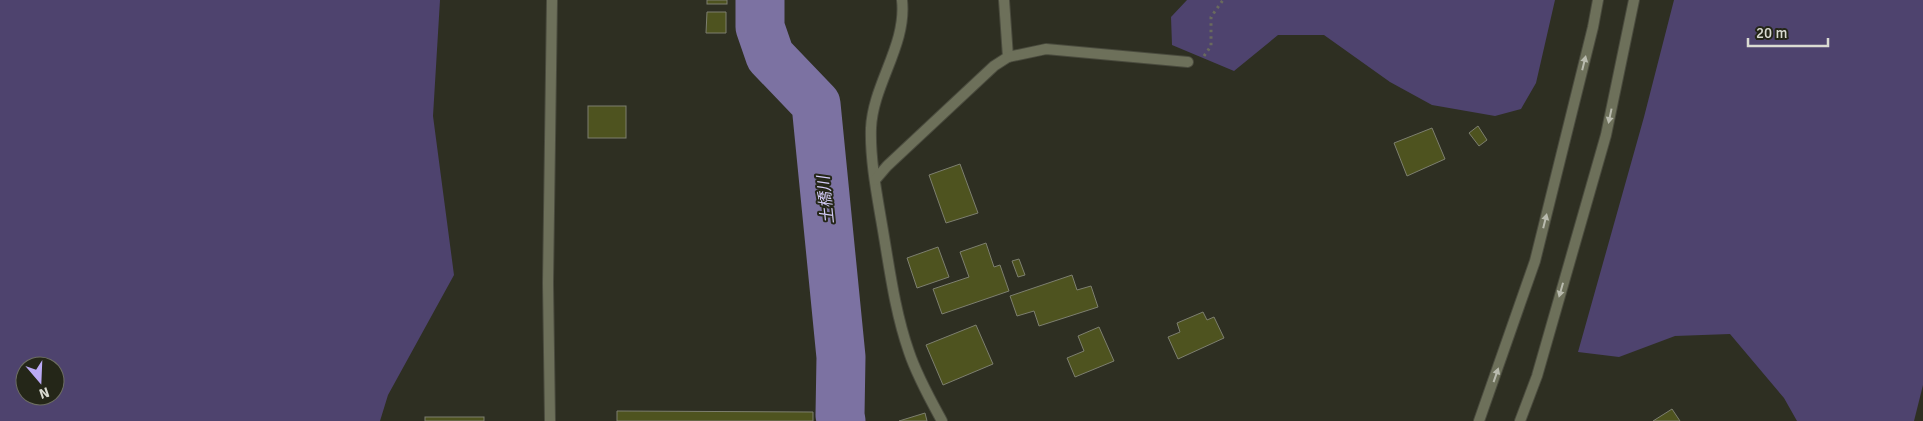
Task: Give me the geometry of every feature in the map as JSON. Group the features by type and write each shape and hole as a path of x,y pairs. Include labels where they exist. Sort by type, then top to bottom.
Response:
{"street":[{"path":"550,421 548,283 552,0"},
{"path":"902,0 903,9 897,44 876,100 871,128 875,180 897,316 909,354 942,421"},
{"path":"1004,0 1008,57"},
{"path":"1479,421 1535,261 1598,0"},
{"path":"1520,421 1537,376 1606,134 1634,0"},
{"path":"875,180 887,166 994,66 1008,57 1046,49 1188,62"}],"path":[{"path":"1188,62 1204,56 1211,46 1212,17 1223,0"}],"shaded area":[{"path":"0,0 440,0 433,116 454,275 388,395 380,421 0,421"},
{"path":"1187,0 1555,0 1536,83 1521,109 1495,116 1432,105 1390,82 1324,35 1278,35 1234,71 1172,45 1171,17"},
{"path":"1674,0 1923,0 1923,385 1914,421 1797,421 1784,398 1730,334 1675,336 1619,357 1578,352 1644,117"}],"building":[{"path":"707,0 727,0 727,4 707,4"},
{"path":"707,12 726,12 726,33 706,33"},
{"path":"588,106 626,106 626,138 588,138"},
{"path":"1478,126 1487,140 1479,146 1469,133"},
{"path":"1432,128 1445,159 1407,176 1394,143"},
{"path":"960,164 978,213 946,223 929,175"},
{"path":"986,243 994,267 1000,265 1009,291 942,314 933,289 969,277 960,252"},
{"path":"938,247 949,277 917,288 907,258"},
{"path":"1019,259 1025,275 1018,277 1012,261"},
{"path":"1072,275 1077,290 1091,286 1098,307 1039,326 1034,311 1017,316 1010,296"},
{"path":"1203,312 1207,320 1214,317 1224,338 1178,359 1168,337 1180,332 1177,323"},
{"path":"976,325 993,364 943,385 926,345"},
{"path":"1099,327 1114,361 1075,377 1067,358 1084,351 1078,336"},
{"path":"1672,409 1680,421 1653,421"},
{"path":"617,411 813,412 813,421 617,421"},
{"path":"925,413 927,421 899,421"},
{"path":"425,417 484,417 484,421 425,421"}],"waterway":[{"name":"土橋川","path":"760,0 760,27 770,56 816,104 841,357 841,421"}]}
